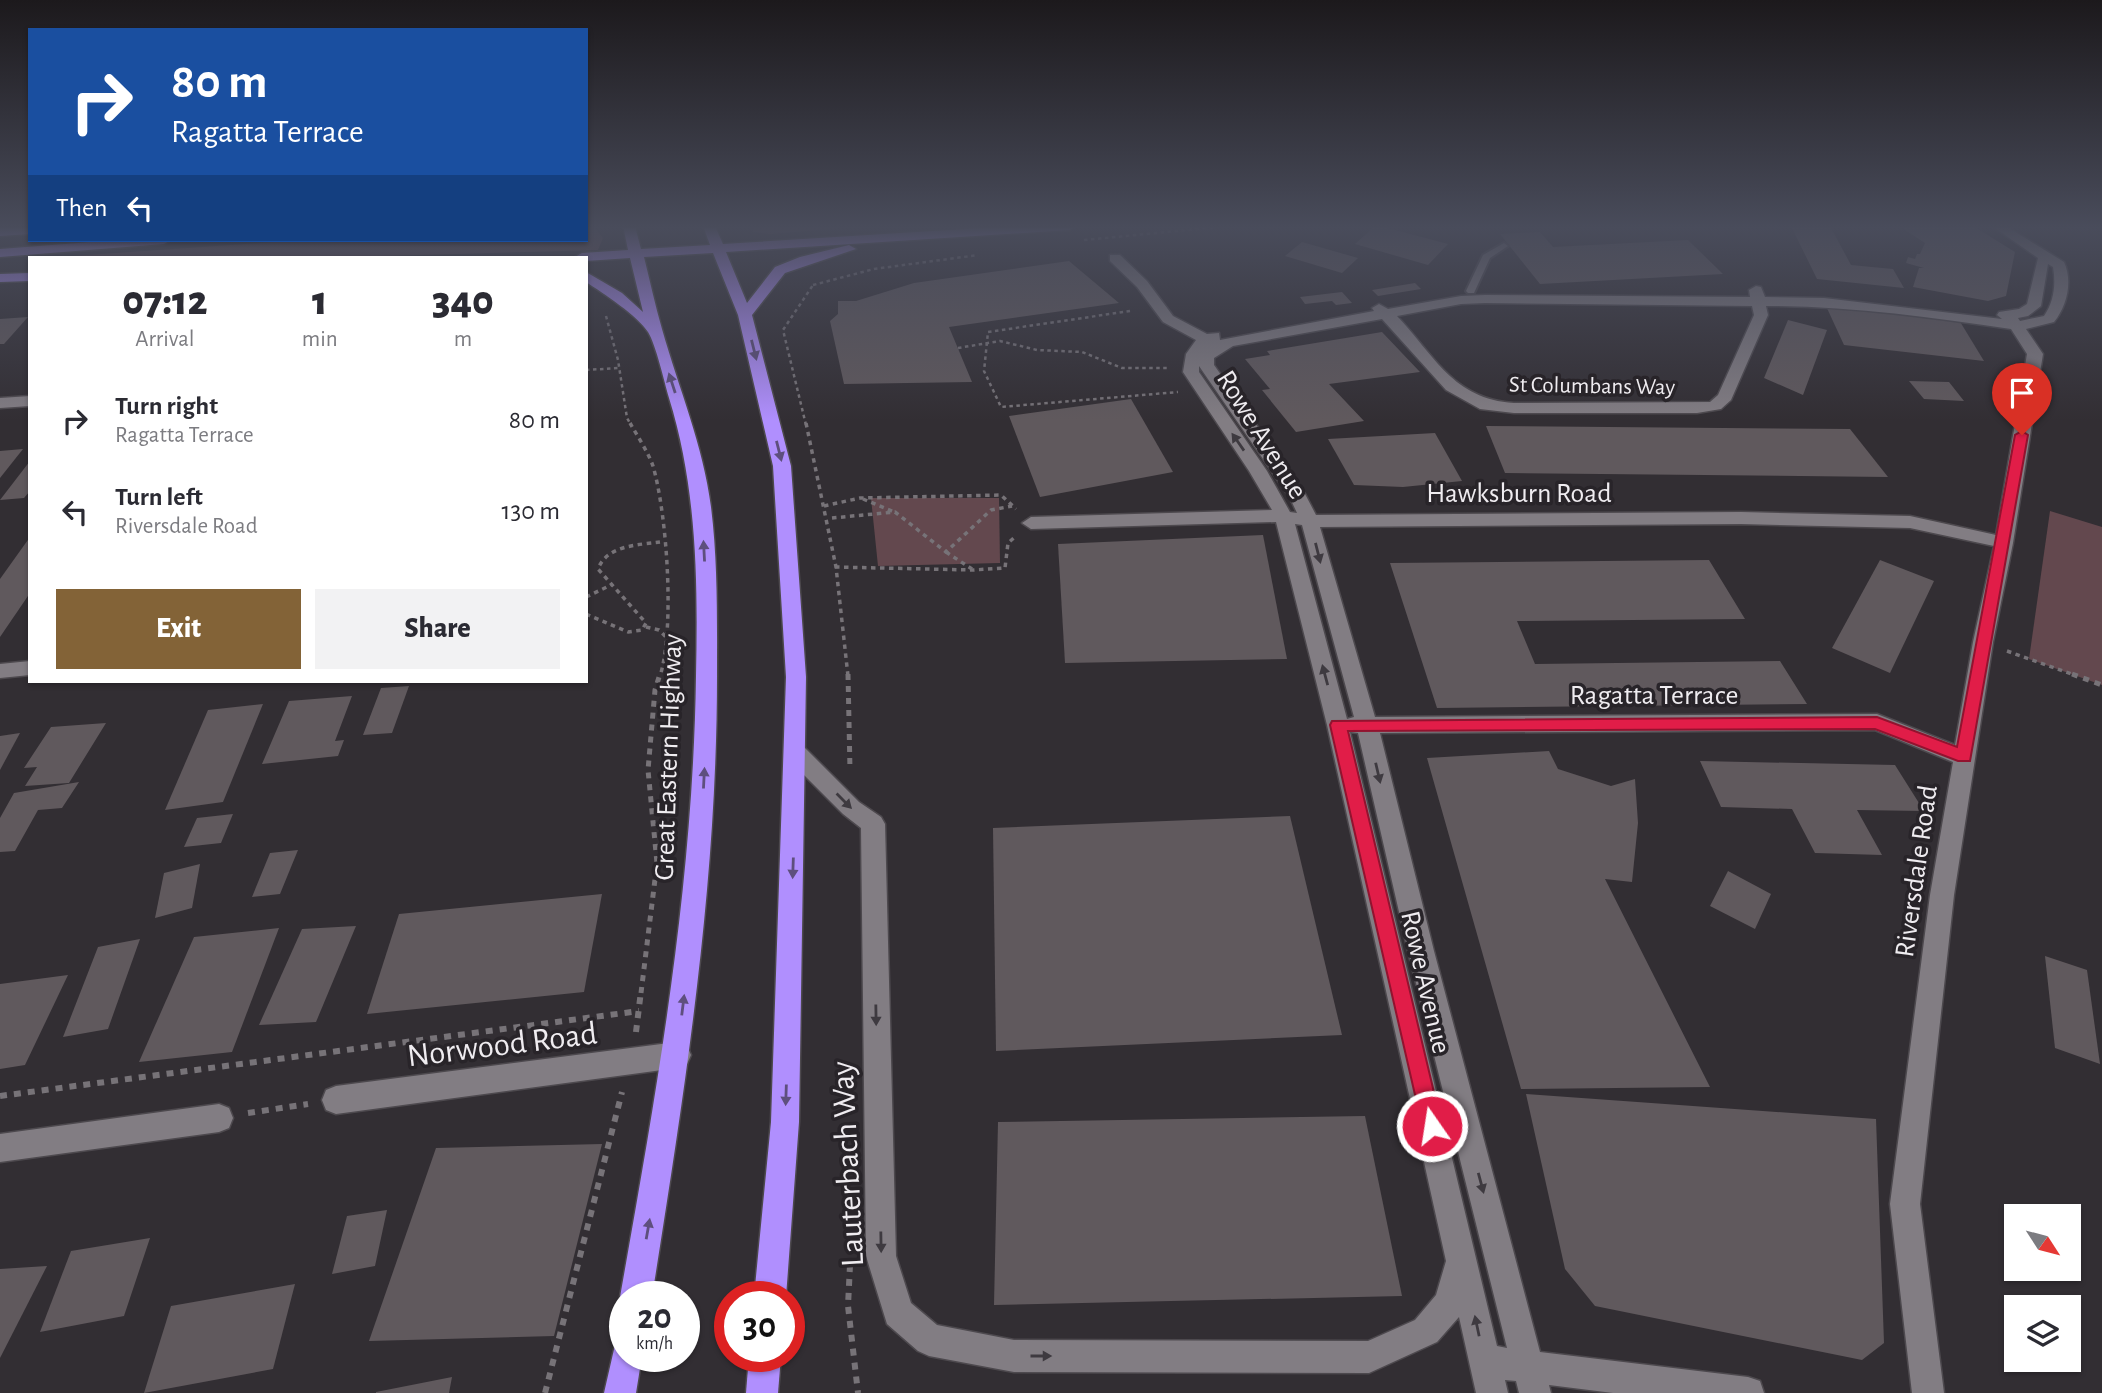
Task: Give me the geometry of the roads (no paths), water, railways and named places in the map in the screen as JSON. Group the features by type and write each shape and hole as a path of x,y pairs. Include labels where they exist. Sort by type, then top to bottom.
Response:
{"highway":[{"path":"609,291 656,330"},
{"name":"Great Eastern Highway","path":"639,1281 677,1055 698,876 706,747 707,614 702,508 689,436 645,291"},
{"path":"735,291 745,315 782,466 796,677 785,1122 771,1281"},
{"path":"745,315 764,291"},
{"path":"620,1393 623,1372"},
{"path":"761,1393 763,1372"}],"street":[{"path":"1147,291 1168,319 1213,343"},
{"name":"Rowe Avenue","path":"1471,291 1757,295 2012,320"},
{"name":"Rowe Avenue","path":"1471,291 1260,336 1213,343 1195,348 1190,356 1191,372 1258,471 1284,516 1338,725 1492,1393"},
{"path":"2012,320 2034,306 2037,291"},
{"path":"2012,320 2040,323 2054,314 2058,291"},
{"name":"Rowe Avenue","path":"1383,311 1461,300 1757,295"},
{"name":"St Columbans Way","path":"1383,311 1423,357 1463,396 1485,405 1514,408 1697,408 1715,406 1725,397 1762,315 1757,295"},
{"name":"Riversdale Road","path":"1928,1393 1905,1204 1942,895 1983,642 2004,543 2035,354 2012,320"},
{"name":"Rowe Avenue","path":"1213,343 1206,357 1206,365 1299,498 1310,521 1367,725 1421,951 1532,1380"},
{"path":"0,403 28,401"},
{"name":"Hawksburn Road","path":"1031,523 1284,516 1310,521 1741,518 1910,522 1956,530 2004,543"},
{"path":"0,671 28,668"},
{"name":"Ragatta Terrace","path":"1338,725 1877,723 1964,757"},
{"name":"Lauterbach Way","path":"796,753 851,808 873,824 881,1256 898,1313 929,1340 1014,1356 1369,1357 1426,1331 1449,1304 1462,1260"},
{"name":"Norwood Road","path":"336,1100 677,1055"},
{"path":"0,1148 219,1118"},
{"path":"1484,1361 1532,1380 1748,1393"}]}
